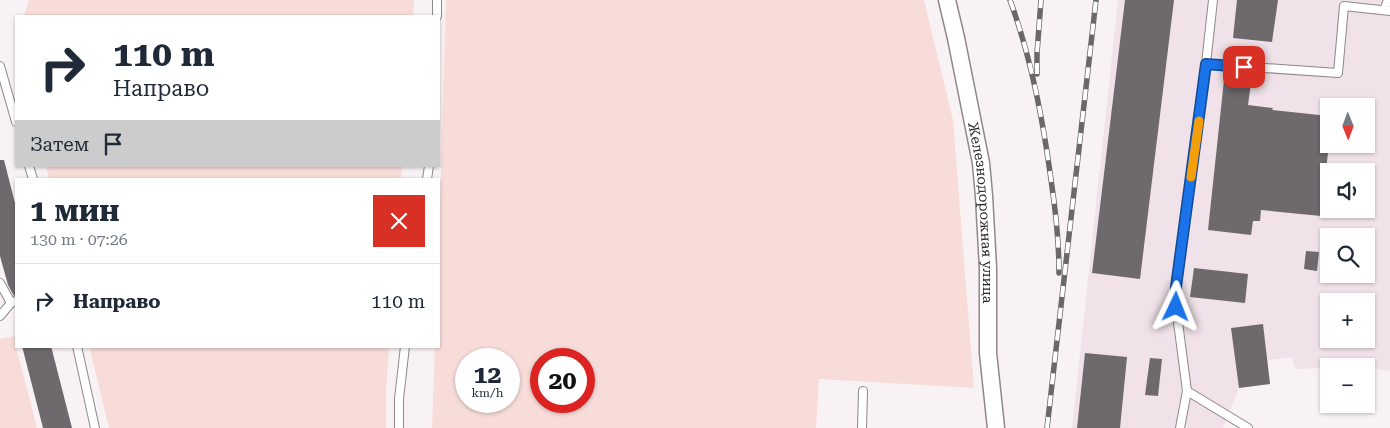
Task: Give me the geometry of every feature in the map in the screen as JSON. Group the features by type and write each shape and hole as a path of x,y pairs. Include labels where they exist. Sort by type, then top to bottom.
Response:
{"street":[{"name":"Железнодорожная улица","path":"946,0 958,47 981,162 988,260 988,353 996,428"}],"lane":[{"path":"437,0 437,15"},
{"path":"1180,428 1187,391 1176,307 1176,287 1213,0"},
{"path":"1206,64 1338,73 1344,6 1387,11 1388,0"},
{"path":"0,66 15,118"},
{"path":"0,283 14,302 0,316"},
{"path":"77,348 95,428"},
{"path":"399,428 399,399 405,348"},
{"path":"862,428 863,391"},
{"path":"1187,391 1248,428"}],"shaded area":[{"path":"29,0 414,0 413,15 24,15"},
{"path":"446,0 924,0 953,120 974,388 819,379 816,428 432,428 435,348 440,348 440,207"},
{"path":"1118,0 1390,0 1390,371 1375,368 1375,358 1320,358 1320,368 1295,369 1292,357 1268,360 1270,384 1239,388 1223,428 1072,428"},
{"path":"46,167 402,167 401,178 49,178"},
{"path":"15,336 15,348 37,428 0,428 0,339"},
{"path":"89,348 389,348 386,428 109,428"}],"building":[{"path":"1125,0 1174,0 1140,279 1092,273"},
{"path":"1237,0 1278,0 1272,42 1233,38"},
{"path":"1224,80 1251,83 1248,105 1273,108 1272,110 1320,115 1320,153 1328,153 1327,163 1320,163 1320,216 1261,210 1260,221 1253,221 1251,235 1208,230"},
{"path":"0,160 4,160 15,203 14,296 8,285 0,256"},
{"path":"1306,251 1319,252 1317,271 1304,269"},
{"path":"1194,268 1248,274 1245,303 1190,297"},
{"path":"1263,324 1270,384 1239,388 1231,328"},
{"path":"23,348 52,348 72,428 43,428"},
{"path":"1085,353 1127,357 1120,428 1077,428"},
{"path":"1150,358 1162,359 1158,396 1145,395"}],"railway":[{"path":"1010,0 1028,56 1037,94 1055,212 1059,273"},
{"path":"1037,74 1041,0"},
{"path":"1047,428 1096,0"}],"slow traffic":[{"path":"1191,177 1199,121"}],"route":[{"path":"1176,307 1176,287 1206,64 1244,67"}]}
